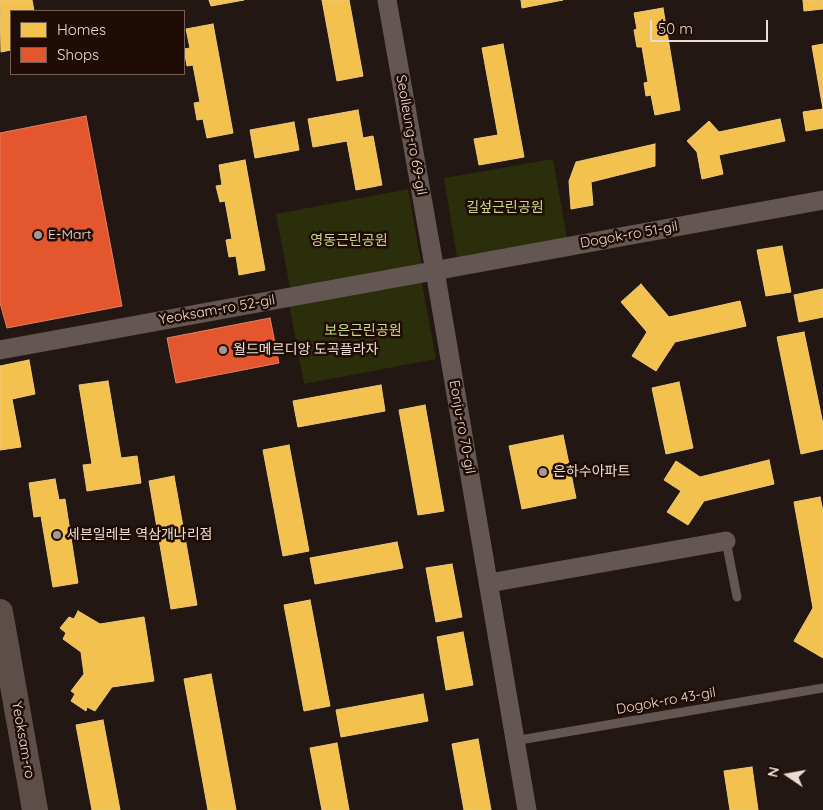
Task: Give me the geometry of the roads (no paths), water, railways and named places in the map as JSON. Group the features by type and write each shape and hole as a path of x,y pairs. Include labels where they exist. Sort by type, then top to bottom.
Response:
{"main road":[{"name":"Yeoksam-ro","path":"0,612 35,810"}],"street":[{"name":"Seolleung-ro 69-gil","path":"387,0 435,271"},
{"name":"Dogok-ro 51-gil","path":"435,271 823,200"},
{"name":"Yeoksam-ro 52-gil","path":"0,350 435,271"},
{"name":"Eonju-ro 70-gil","path":"435,271 527,810"},
{"path":"489,583 726,541"}],"lane":[{"path":"726,541 736,597"},
{"name":"Dogok-ro 43-gil","path":"514,741 823,688"}],"place":[{"name":"E-Mart","path":"38,235"},
{"name":"월드메르디앙 도곡플라자","path":"223,350"},
{"name":"은하수아파트","path":"543,472"},
{"name":"세븐일레븐 역삼개나리점","path":"57,535"}],"park label":[{"name":"길섶근린공원","path":"505,208"},
{"name":"영동근린공원","path":"349,241"},
{"name":"보은근린공원","path":"363,331"}]}
